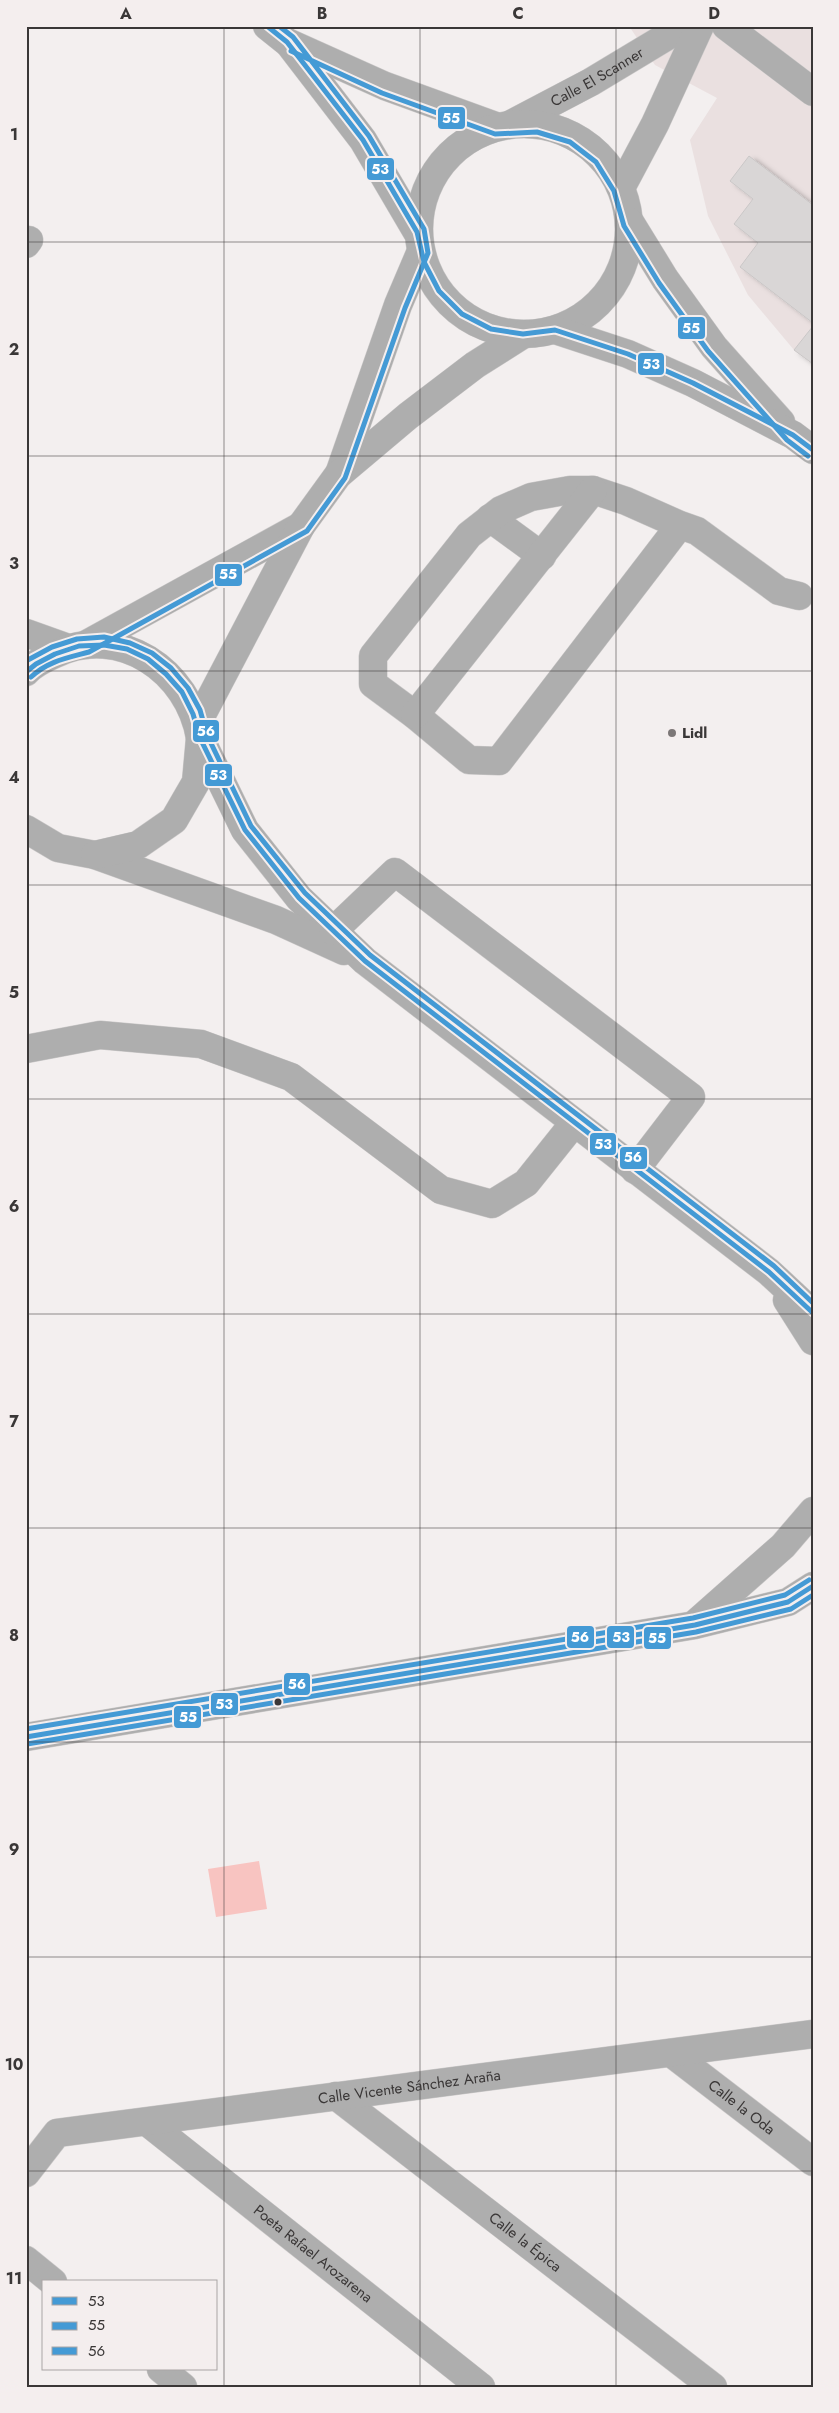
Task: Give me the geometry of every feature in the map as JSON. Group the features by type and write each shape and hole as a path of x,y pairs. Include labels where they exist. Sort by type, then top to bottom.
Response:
{"street":[{"name":"Calle El Scanner","path":"338,475 419,241 424,195 442,164 468,140 503,126 591,82 684,26"},
{"path":"620,188 655,124 700,26"},
{"path":"726,26 813,92"},
{"path":"276,31 385,86 503,126 538,125 573,135 602,158 620,188 630,222 665,279 714,347 803,442"},
{"path":"276,31 363,140 419,241 424,262 439,291 462,314 491,328 524,334 555,330 587,314 611,289 626,257 630,222"},
{"path":"555,330 628,354 693,383 803,442"},
{"path":"95,855 138,846 174,820 196,782 199,730 300,526 338,475 408,416 475,365 524,334"},
{"path":"680,525 499,762 469,760 374,684 374,656 469,535 501,510 531,497 570,490 593,490 626,501 697,531 779,591 808,593"},
{"path":"415,715 593,490"},
{"path":"490,518 542,556"},
{"path":"26,672 33,665 76,646 300,526"},
{"path":"26,633 76,646 122,647 156,663 182,689 244,830 300,898 333,931 365,961 768,1272 813,1314"},
{"path":"26,829 58,848"},
{"path":"26,846 58,848 95,855 276,920 365,961"},
{"path":"333,931 395,872 691,1097 635,1170"},
{"path":"26,1049 100,1035 201,1044 291,1077 441,1190 492,1204 526,1183 574,1123"},
{"path":"768,1272 813,1341"},
{"path":"694,1625 783,1546 813,1510"},
{"path":"26,1737 694,1625 788,1602 813,1586"},
{"name":"Calle Vicente Sánchez Araña","path":"26,2173 57,2133 813,2034"},
{"name":"Calle la Oda","path":"671,2053 813,2162"},
{"name":"Calle la Épica","path":"336,2096 704,2384"},
{"name":"Poeta Rafael Arozarena","path":"147,2122 481,2387"},
{"path":"26,2260 51,2280"},
{"path":"162,2370 183,2387"}],"shaded area":[{"path":"634,26 813,26 813,364 794,350 748,295 708,216 690,140 717,98 655,65 631,29"},
{"path":"259,1861 267,1909 216,1917 208,1869"}],"building":[{"path":"749,156 813,205 813,323 740,267 758,243 734,224 753,199 730,181"},
{"path":"813,326 813,364 794,350"}],"transit line":[{"name":"53","path":"267,26 287,42 363,140 417,232 424,262 439,291 462,314 491,329 523,334 555,330 628,354 693,383 793,435 813,450"},
{"name":"55","path":"31,677 44,667 65,658 89,652 307,531 345,478 405,308 428,253 424,229 369,136 293,37 279,26"},
{"name":"55","path":"291,51 382,93 495,134 537,132 570,142 596,162 614,191 624,226 659,283 708,351 787,440 808,456"},
{"name":"56","path":"26,661 52,647 77,639 104,637 130,643 152,653 171,668 188,688 200,710 207,735 251,826 305,893 370,955 774,1266 813,1303"},
{"name":"53","path":"26,672 36,664 55,654 79,646 104,645 127,649 148,659 166,674 182,692 193,714 200,738 245,830 299,898 365,961 769,1272 813,1313"},
{"name":"56","path":"26,1729 693,1618 785,1595 809,1580"},
{"name":"53","path":"26,1737 695,1625 788,1602 813,1586"},
{"name":"55","path":"27,1744 696,1632 791,1609 813,1595"}],"place":[{"name":"Lidl","path":"672,733"}]}
